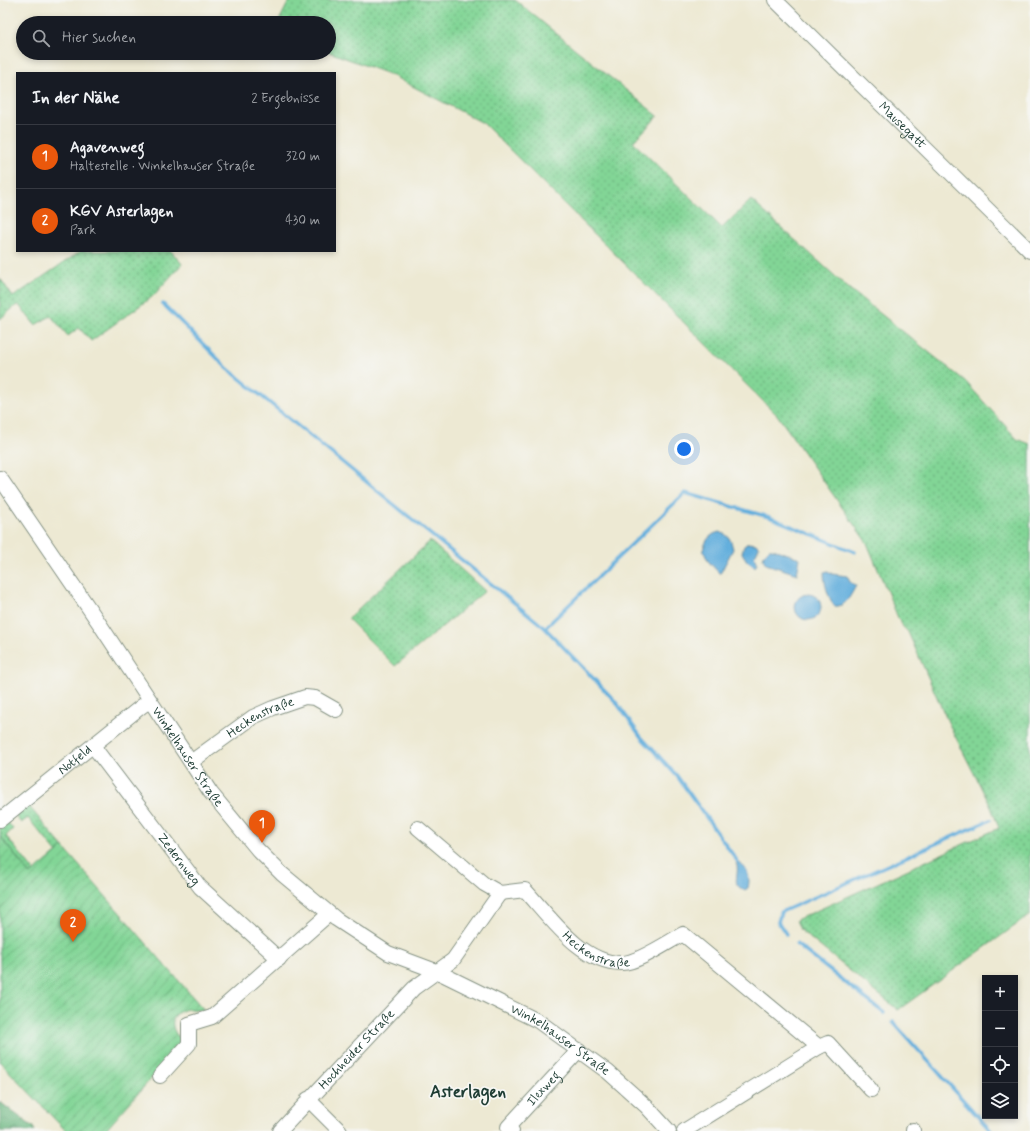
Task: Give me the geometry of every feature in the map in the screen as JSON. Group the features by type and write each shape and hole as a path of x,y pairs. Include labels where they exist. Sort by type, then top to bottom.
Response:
{"street":[{"name":"Mausegatt","path":"774,0 1030,250"},
{"name":"Winkelhauser Straße","path":"0,478 211,793 258,850 291,883 330,914 388,953 436,971 538,1021 579,1050 619,1082 646,1106 669,1131"},
{"name":"Heckenstraße","path":"191,762 253,717 273,708 305,697 315,698 336,710"},
{"name":"Notfeld","path":"0,820 150,701"},
{"name":"Zedernweg","path":"93,746 200,887 279,959"},
{"path":"418,828 484,884 500,893 453,960 436,971"},
{"name":"Heckenstraße","path":"500,893 525,890 570,939 585,952 604,960 623,963 642,957 683,934 819,1047 828,1043 871,1090"},
{"path":"160,1076 189,1044 189,1024 212,1017 330,914"},
{"name":"Hochheider Straße","path":"280,1131 308,1099 414,988 436,971"},
{"path":"684,1131 819,1047"},
{"name":"Ilexweg","path":"510,1129 579,1050"},
{"path":"308,1099 340,1131"}],"green space":[{"path":"292,0 515,0 658,116 633,142 722,228 751,200 847,287 965,381 1017,439 1030,444 1030,915 898,1010 800,930 796,920 999,828 991,807 948,722 908,632 901,625 867,543 778,416 483,123 391,75 336,55 336,16 282,16 288,3"},
{"path":"80,252 172,252 182,264 152,297 91,341 79,328 68,336 51,316 35,325 18,304 0,319 0,278 13,297"},
{"path":"430,541 485,591 395,666 348,619"},
{"path":"27,804 63,847 57,853 28,818 21,823 14,814"},
{"path":"6,820 13,829 6,836 34,871 30,875 0,836 0,825"},
{"path":"0,836 30,875 63,847 205,1011 186,1009 179,1012 175,1016 173,1020 174,1029 176,1034 184,1041 105,1131 66,1131 0,1062"},
{"path":"0,1102 33,1127 35,1131 0,1131"}],"water":[{"path":"719,532 725,534 729,538 733,549 720,574 708,561 703,550 708,538"},
{"path":"748,543 756,544 759,547 754,556 757,564 755,567 747,561 742,553 744,546"},
{"path":"769,549 800,558 797,574 766,564 763,559 764,555"},
{"path":"828,571 832,574 847,576 850,582 856,586 848,600 842,605 834,606 828,594 824,572"},
{"path":"808,594 817,598 821,607 817,616 808,620 799,616 795,607 799,598"},
{"path":"740,862 749,877 748,888 745,890 740,888 736,882 736,863"}],"waterway":[{"path":"163,304 227,368 545,628 616,702 641,737 677,776 738,862"},
{"path":"545,628 685,493 769,517 855,552"},
{"path":"786,934 778,922 781,912 990,820"},
{"path":"796,944 884,1013"},
{"path":"893,1022 991,1131"}],"place":[{"name":"Agavenweg","path":"262,843"},
{"name":"KGV Asterlagen","path":"73,942"}],"district":[{"name":"Asterlagen","path":"468,1092"}]}
